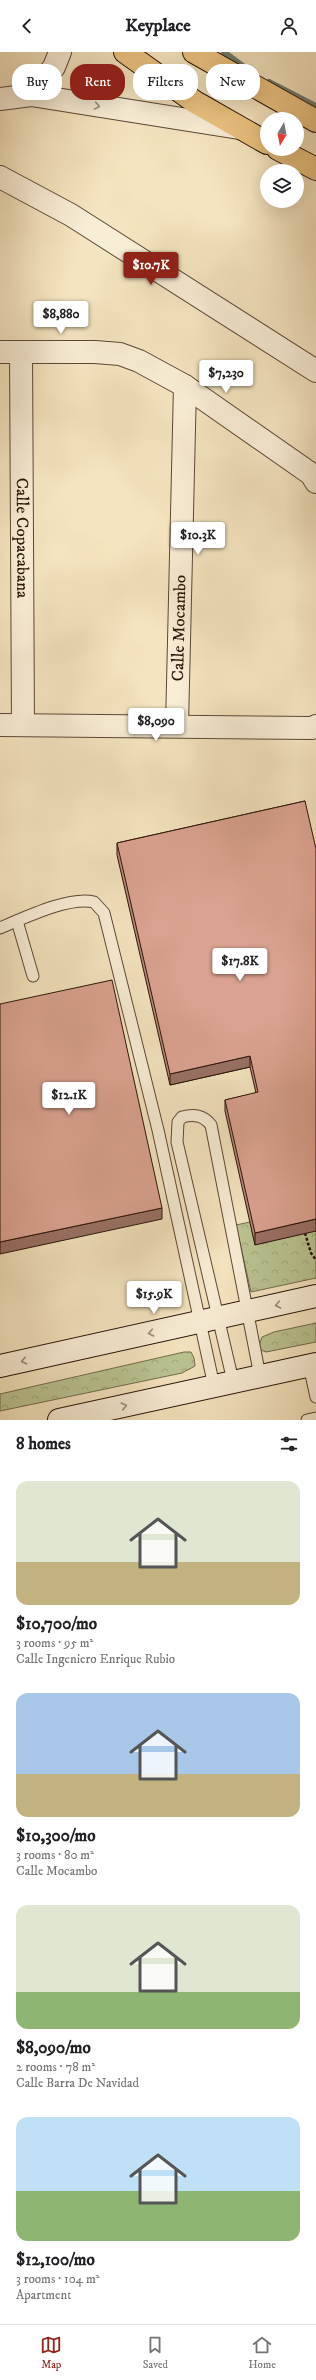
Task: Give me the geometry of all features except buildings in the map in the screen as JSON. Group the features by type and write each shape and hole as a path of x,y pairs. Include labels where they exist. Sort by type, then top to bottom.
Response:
{"main road":[{"path":"125,52 196,102 260,139"},
{"path":"194,52 214,64"},
{"path":"260,90 316,121"},
{"path":"292,156 316,168"}],"street":[{"path":"55,64 60,52"},
{"path":"214,52 223,64"},
{"path":"0,99 12,97"},
{"path":"62,100 239,128"},
{"path":"0,177 71,215 316,371"},
{"path":"11,352 95,352 120,354 140,361 185,386 311,474 316,482"},
{"name":"Calle Copacabana","path":"11,352 23,725"},
{"name":"Calle Mocambo","path":"177,726 185,386"},
{"path":"0,724 314,727"},
{"path":"0,1366 316,1296"},
{"path":"59,1420 81,1418 224,1384 313,1365"}],"lane":[{"path":"0,928 80,900 94,902 104,913 158,1130 209,1320 224,1384"},
{"path":"17,921 33,976"},
{"path":"224,1384 209,1320 177,1142 178,1122 182,1116 198,1116 206,1118 211,1125 246,1312 260,1376"},
{"path":"313,1365 316,1397"},
{"path":"307,1420 316,1418"}],"path":[{"path":"305,1233 316,1260"}],"green space":[{"path":"250,1222 255,1244 316,1231 316,1278 251,1292 236,1225"},
{"path":"316,1323 316,1342 266,1352 261,1350 259,1346 262,1337 274,1332"},
{"path":"184,1352 191,1352 194,1358 195,1366 182,1373 0,1411 0,1394"}],"waterway":[{"path":"224,52 240,64"},
{"path":"269,82 316,106"}]}
